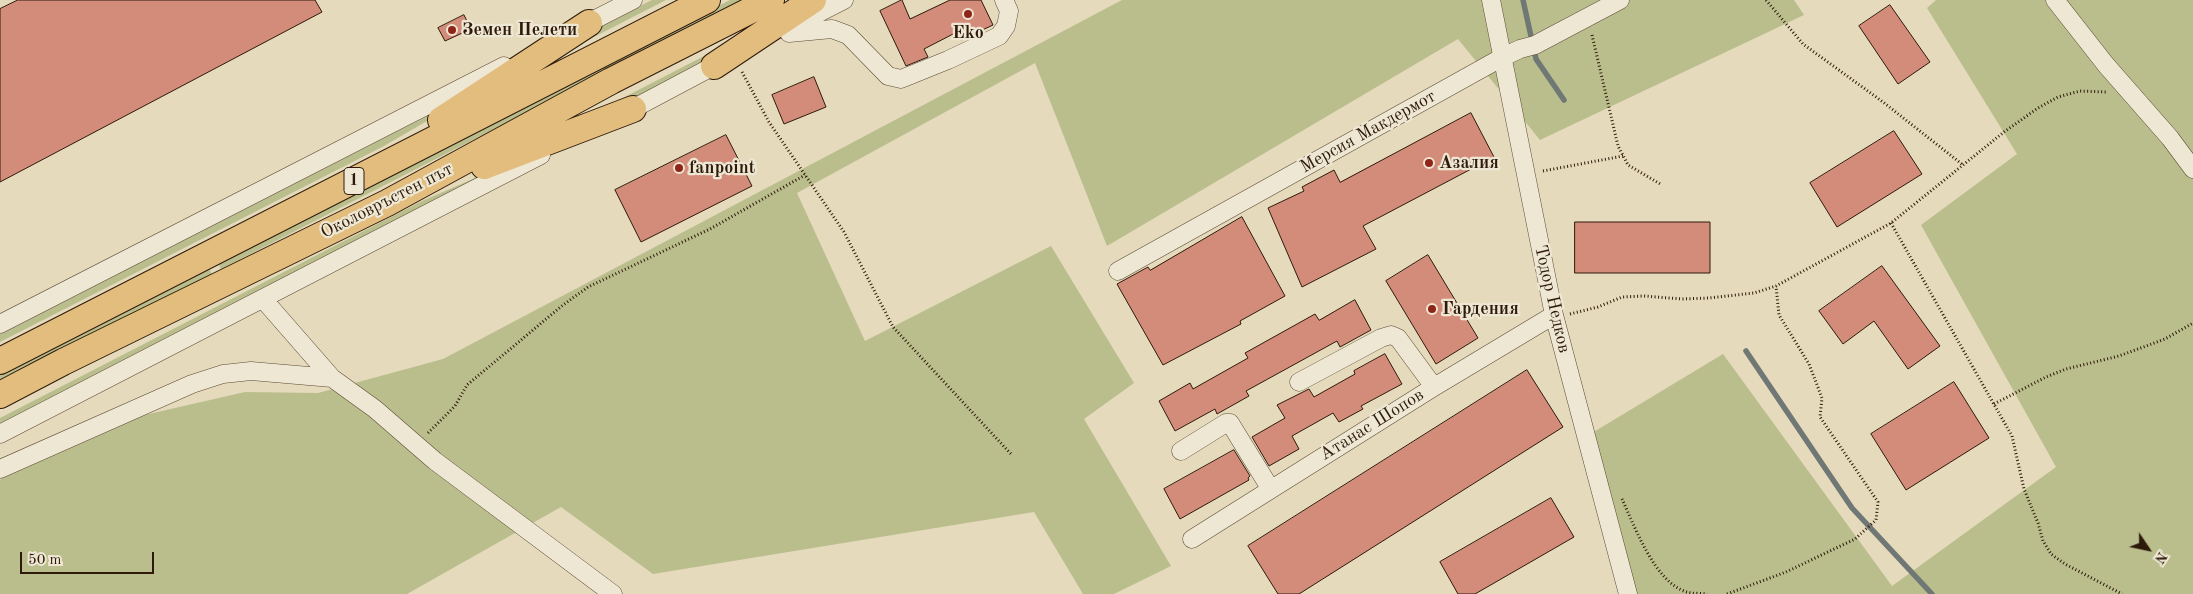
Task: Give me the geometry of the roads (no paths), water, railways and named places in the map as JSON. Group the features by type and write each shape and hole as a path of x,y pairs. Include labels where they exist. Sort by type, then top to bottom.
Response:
{"highway":[{"name":"Околовръстен път","path":"0,361 707,0"},
{"name":"Околовръстен път","path":"0,395 63,362 387,203 611,80 771,0"},
{"path":"723,61 813,0"},
{"path":"332,192 589,23"},
{"path":"387,203 632,109"}],"street":[{"path":"0,324 633,0"},
{"path":"0,434 844,0"},
{"path":"779,33 832,29 848,35 888,76 901,79 999,36 1006,26 1008,11 1004,0"},
{"name":"Тодор Недков","path":"1491,0 1501,58 1554,315 1628,594"},
{"name":"Мерсия Макдермот","path":"1118,271 1501,58 1543,41 1620,0"},
{"path":"2055,0 2106,65 2170,138 2193,170"},
{"path":"263,299 332,378 375,409 435,461 613,594"},
{"name":"Атанас Шопов","path":"1192,539 1270,488 1554,315"},
{"path":"1299,382 1390,335 1398,338 1434,387"},
{"path":"0,469 192,384 223,374 251,372 332,378"},
{"path":"1181,451 1226,423 1230,423 1270,488"}],"waterway":[{"path":"1523,0 1536,59 1564,100"},
{"path":"1746,351 1852,508 1932,594"}],"place":[{"name":"Eko","path":"968,14"},
{"name":"Земен Пелети","path":"452,30"},
{"name":"Азалия","path":"1429,163"},
{"name":"fanpoint","path":"679,168"},
{"name":"Гардения","path":"1432,309"}]}
